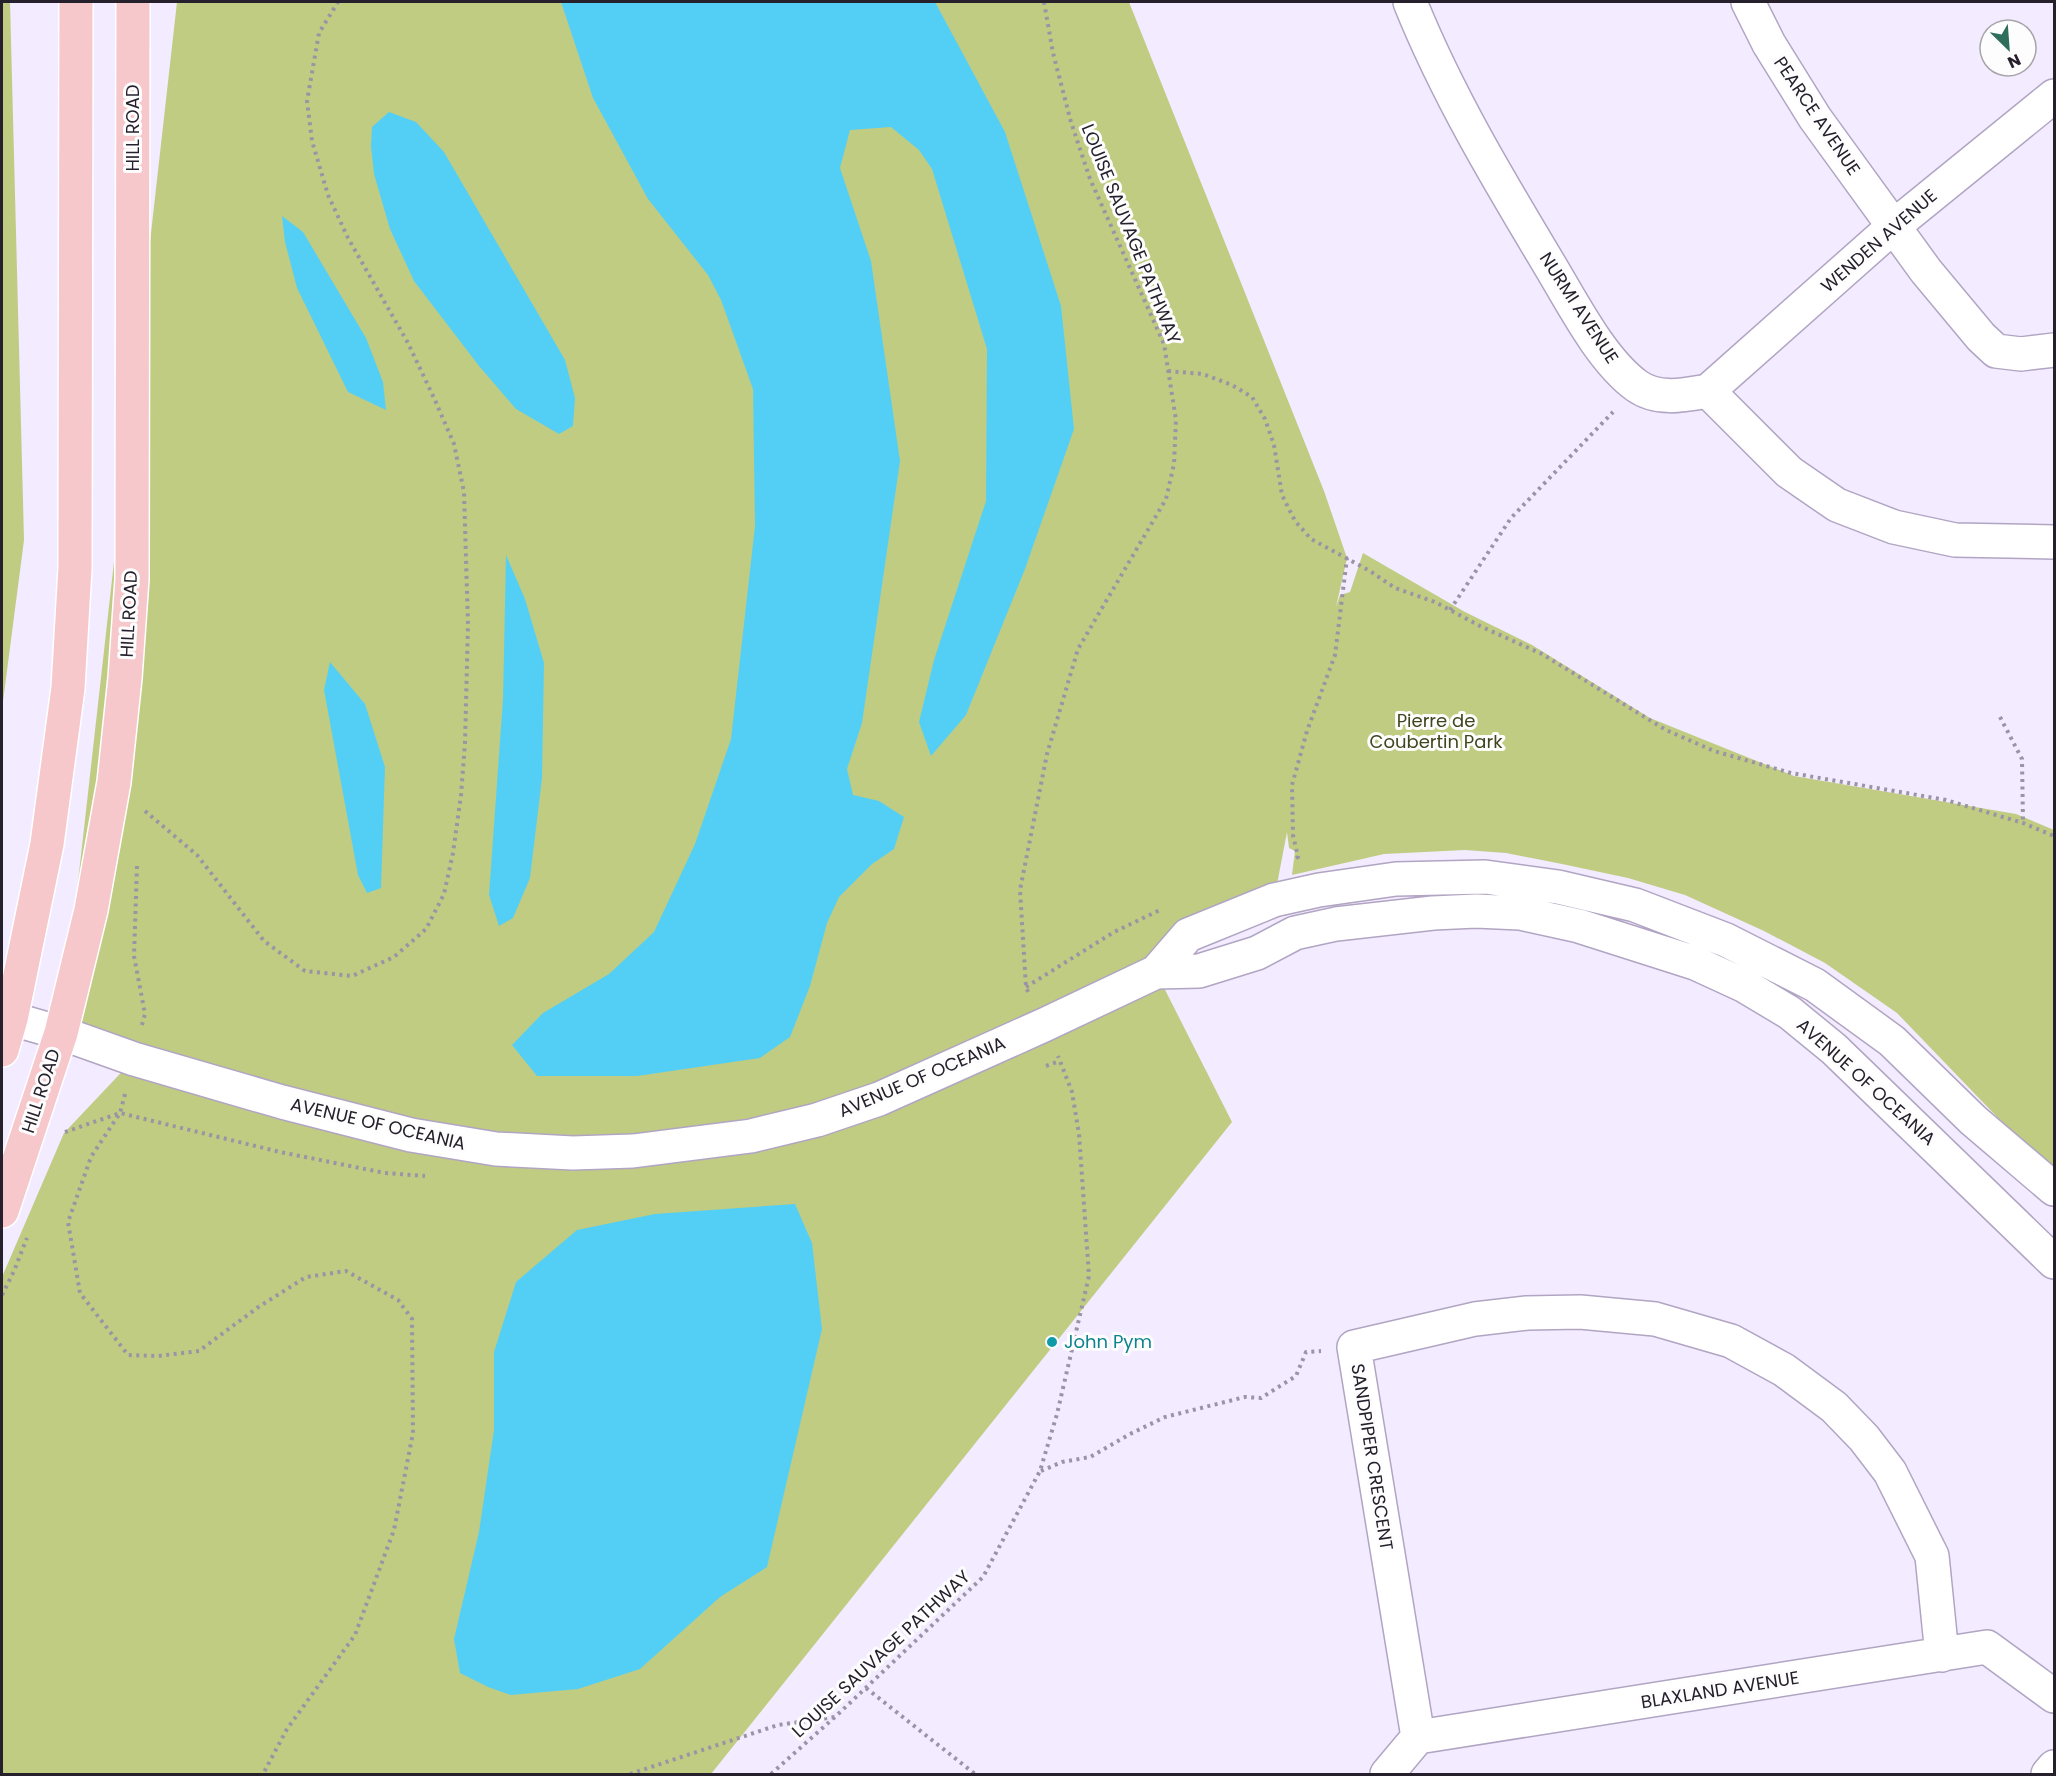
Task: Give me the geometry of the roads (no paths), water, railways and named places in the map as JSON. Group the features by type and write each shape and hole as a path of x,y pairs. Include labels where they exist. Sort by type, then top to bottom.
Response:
{"main road":[{"path":"2,1050 6,1017 47,844 68,688 75,568 76,2"},
{"name":"HILL ROAD","path":"2,1211 61,1033 91,910 114,782 132,579 133,2"}],"street":[{"name":"NURMI AVENUE","path":"1410,2 1434,60 1492,168 1594,337 1619,369 1638,386 1654,394 1680,396 1708,391"},
{"name":"PEARCE AVENUE","path":"1748,2 1769,44 1815,118 1926,271 1981,337 1996,351 2022,354 2055,351"},
{"name":"WENDEN AVENUE","path":"1708,391 1894,226 2055,96"},
{"path":"1708,391 1789,472 1837,505 1894,527 1955,540 2055,542"},
{"name":"AVENUE OF OCEANIA","path":"6,1017 61,1033 134,1059 282,1102 411,1135 495,1149 573,1153 633,1151 751,1136 817,1120 879,1099 1156,972 1188,935 1274,900 1319,890 1396,879 1485,877 1558,887 1635,905 1726,940 1815,985 1892,1041 1973,1120 2055,1189"},
{"name":"AVENUE OF OCEANIA","path":"1156,972 1200,971 1257,952 1295,933 1336,924 1465,911 1520,913 1579,926 1658,950 1695,963 1746,986 1790,1013 1843,1057 2055,1262"},
{"name":"SANDPIPER CRESCENT","path":"1418,1737 1354,1347 1474,1319 1527,1313 1570,1312 1655,1319 1731,1341 1784,1370 1834,1407 1864,1438 1890,1472 1932,1556 1942,1655"},
{"name":"BLAXLAND AVENUE","path":"1418,1737 1987,1647 2055,1696"},
{"path":"1387,1774 1418,1737"},
{"path":"2048,1774 2055,1767"}],"water":[{"path":"561,2 935,2 1005,132 1061,306 1074,429 1025,569 966,715 931,756 919,722 934,660 986,501 987,349 932,169 919,150 891,127 850,130 840,168 871,261 900,461 862,723 847,769 853,795 879,801 904,817 894,849 872,864 839,897 827,923 810,986 790,1037 760,1058 637,1076 537,1076 512,1045 543,1013 609,974 654,932 695,844 731,739 755,526 753,389 721,300 708,275 648,199 593,98"},
{"path":"389,112 416,122 444,152 565,360 575,398 573,426 559,434 516,409 479,366 414,281 390,229 374,174 371,146 372,127"},
{"path":"282,216 303,232 366,338 383,382 386,410 348,392 297,288 285,242"},
{"path":"506,555 525,599 544,663 542,778 530,878 513,918 499,926 489,895 503,699"},
{"path":"330,662 365,704 385,767 381,888 367,893 358,875 324,690"},
{"path":"795,1204 812,1243 822,1329 767,1567 720,1597 640,1669 578,1689 511,1695 460,1673 454,1639 479,1532 494,1430 494,1352 516,1282 577,1230 655,1214"}],"place":[{"name":"John Pym","path":"1052,1342"}],"park label":[{"name":"Pierre de Coubertin Park","path":"1436,731"}]}
